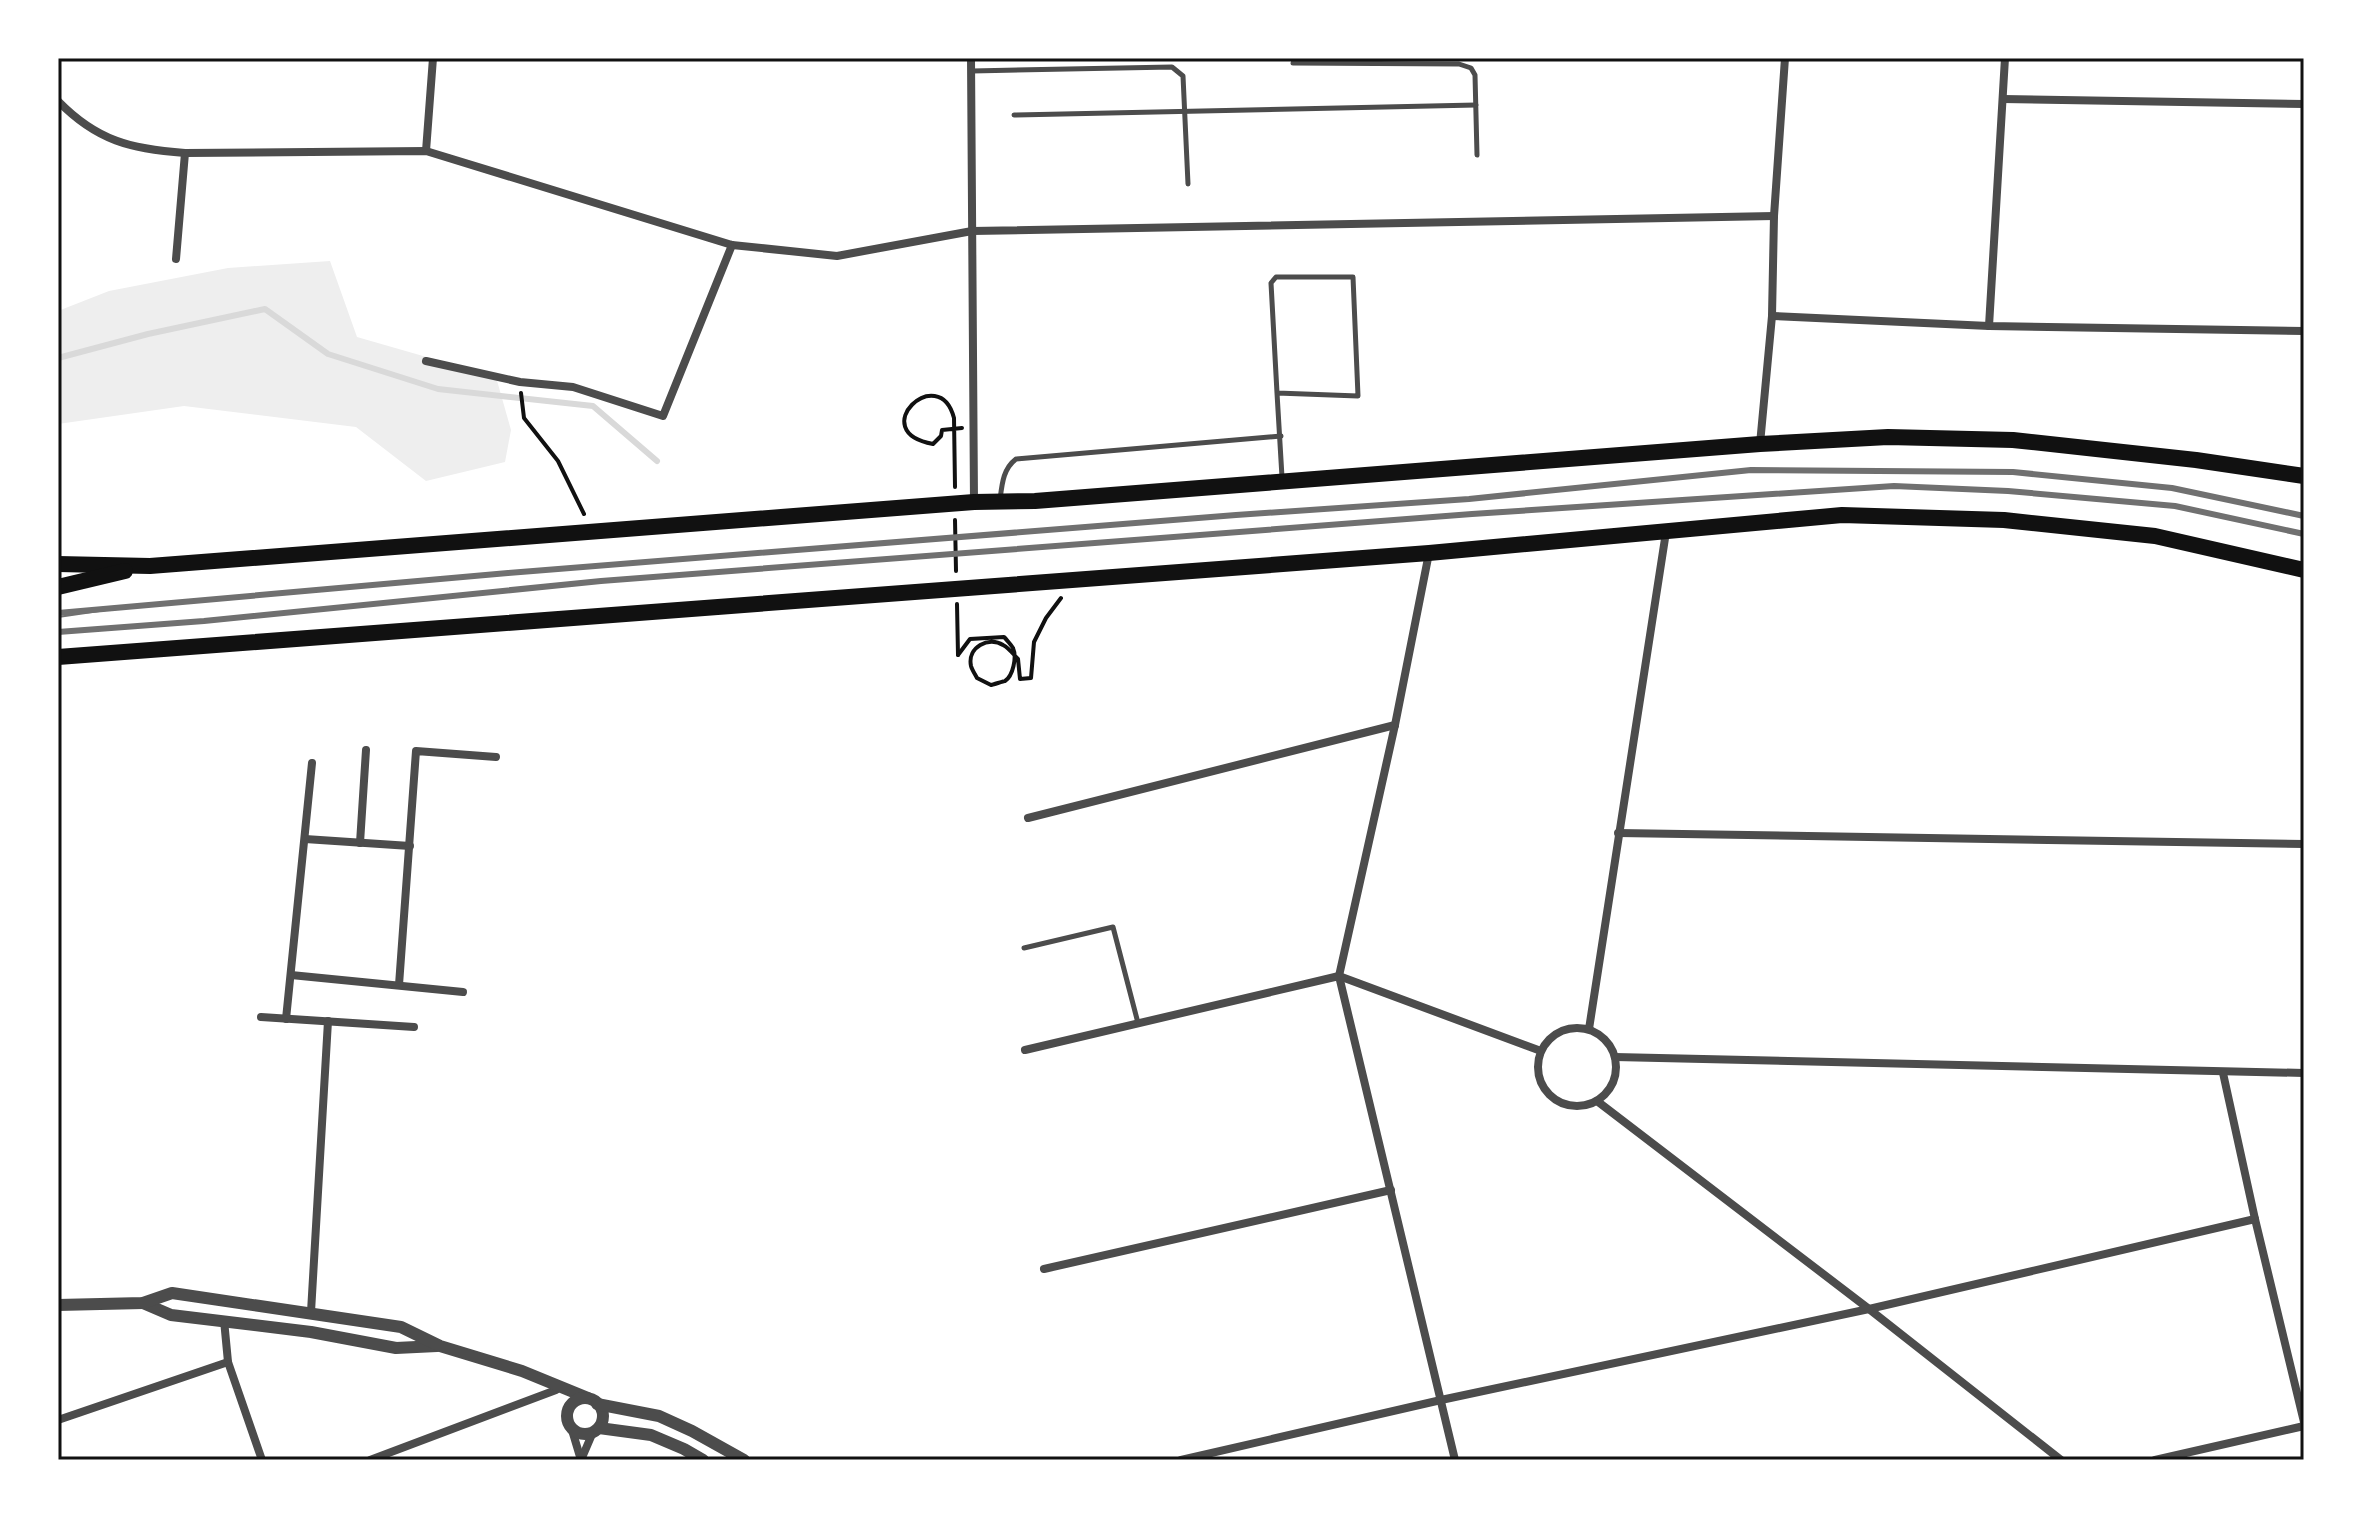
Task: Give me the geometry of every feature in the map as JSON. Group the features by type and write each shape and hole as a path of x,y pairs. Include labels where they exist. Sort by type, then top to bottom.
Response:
{"highway":[{"path":"58,564 150,566 974,502 1035,501 1760,444 1888,437 2013,440 2196,460 2304,476"},
{"path":"58,657 1429,553 1842,515 2004,520 2155,536 2304,570"},
{"path":"58,587 150,566"}],"street":[{"path":"426,151 433,58"},
{"path":"971,58 974,502"},
{"path":"1760,444 1772,316 1774,216 1785,58"},
{"path":"1989,326 2005,58"},
{"path":"2003,99 2304,104"},
{"path":"58,101 74,117 107,138 145,150 185,153 426,151 732,245 837,256 972,231 1774,216"},
{"path":"176,259 185,153"},
{"path":"426,361 520,382 573,387 663,416 732,245"},
{"path":"1772,316 1989,326 2304,331"},
{"path":"1589,1029 1666,530"},
{"path":"1429,553 1395,725 1339,976 1455,1460"},
{"path":"1028,818 1395,725"},
{"path":"360,843 366,750"},
{"path":"399,985 416,751 496,757"},
{"path":"286,1019 312,763"},
{"path":"1618,833 2304,844"},
{"path":"305,839 410,846"},
{"path":"291,975 463,992"},
{"path":"1025,1050 1339,976 1541,1051"},
{"path":"261,1017 414,1027"},
{"path":"311,1312 328,1021"},
{"path":"1566,1029 1589,1029 1605,1040 1615,1057 1616,1070 1613,1082 1597,1101 1573,1107 1550,1097 1538,1076 1537,1063 1547,1041 1566,1029"},
{"path":"1615,1057 2304,1073"},
{"path":"2155,1460 2304,1424 2223,1073"},
{"path":"1597,1101 2061,1460"},
{"path":"1044,1269 1391,1190"},
{"path":"1181,1460 1441,1400 1869,1309 2255,1219"},
{"path":"58,1305 143,1303 172,1293 401,1327 440,1346 592,1401 659,1416 744,1460"},
{"path":"143,1303 171,1315 311,1332 396,1348 440,1346"},
{"path":"224,1320 228,1362 262,1460"},
{"path":"58,1420 228,1362"},
{"path":"554,1386 567,1414 581,1460"},
{"path":"370,1460 554,1386"},
{"path":"567,1414 576,1400 592,1401 603,1413 581,1460"},
{"path":"572,1430 582,1434 596,1430 651,1435 703,1460"}],"lane":[{"path":"1293,63 1459,64 1471,68 1475,75 1477,155"},
{"path":"971,71 1172,67 1183,76 1188,184"},
{"path":"1014,115 1476,105"},
{"path":"1277,393 1358,396 1353,277 1276,277 1271,283 1277,393 1281,436 1282,481"},
{"path":"1000,501 1004,473 1016,459 1281,436"},
{"path":"1024,948 1113,927 1138,1023"}],"path":[{"path":"521,393 524,418 558,461 592,531"},
{"path":"942,430 941,436 933,444 917,441 911,436 905,421 906,411 920,397 936,397 947,403 954,418 955,497"},
{"path":"955,513 956,576"},
{"path":"957,592 958,655 970,639 992,636 1004,637 1013,648 1014,655 1010,676 991,685 977,678 970,664 978,646 991,641 1003,645 1014,655 1018,659 1020,679 1031,678 1034,642 1072,579"}],"shaded area":[{"path":"330,261 357,337 496,377 511,430 505,462 426,481 356,427 184,406 58,424 58,311 109,291 228,268"}],"waterway":[{"path":"58,358 148,334 265,309 328,354 438,389 593,406 657,461"}],"tram line":[{"path":"58,617 120,608"}],"railway":[{"path":"58,613 508,573 1469,499 1751,470 2013,472 2172,488 2304,516"},
{"path":"58,632 204,621 601,581 1472,514 1894,486 2008,491 2175,506 2304,534"}]}
